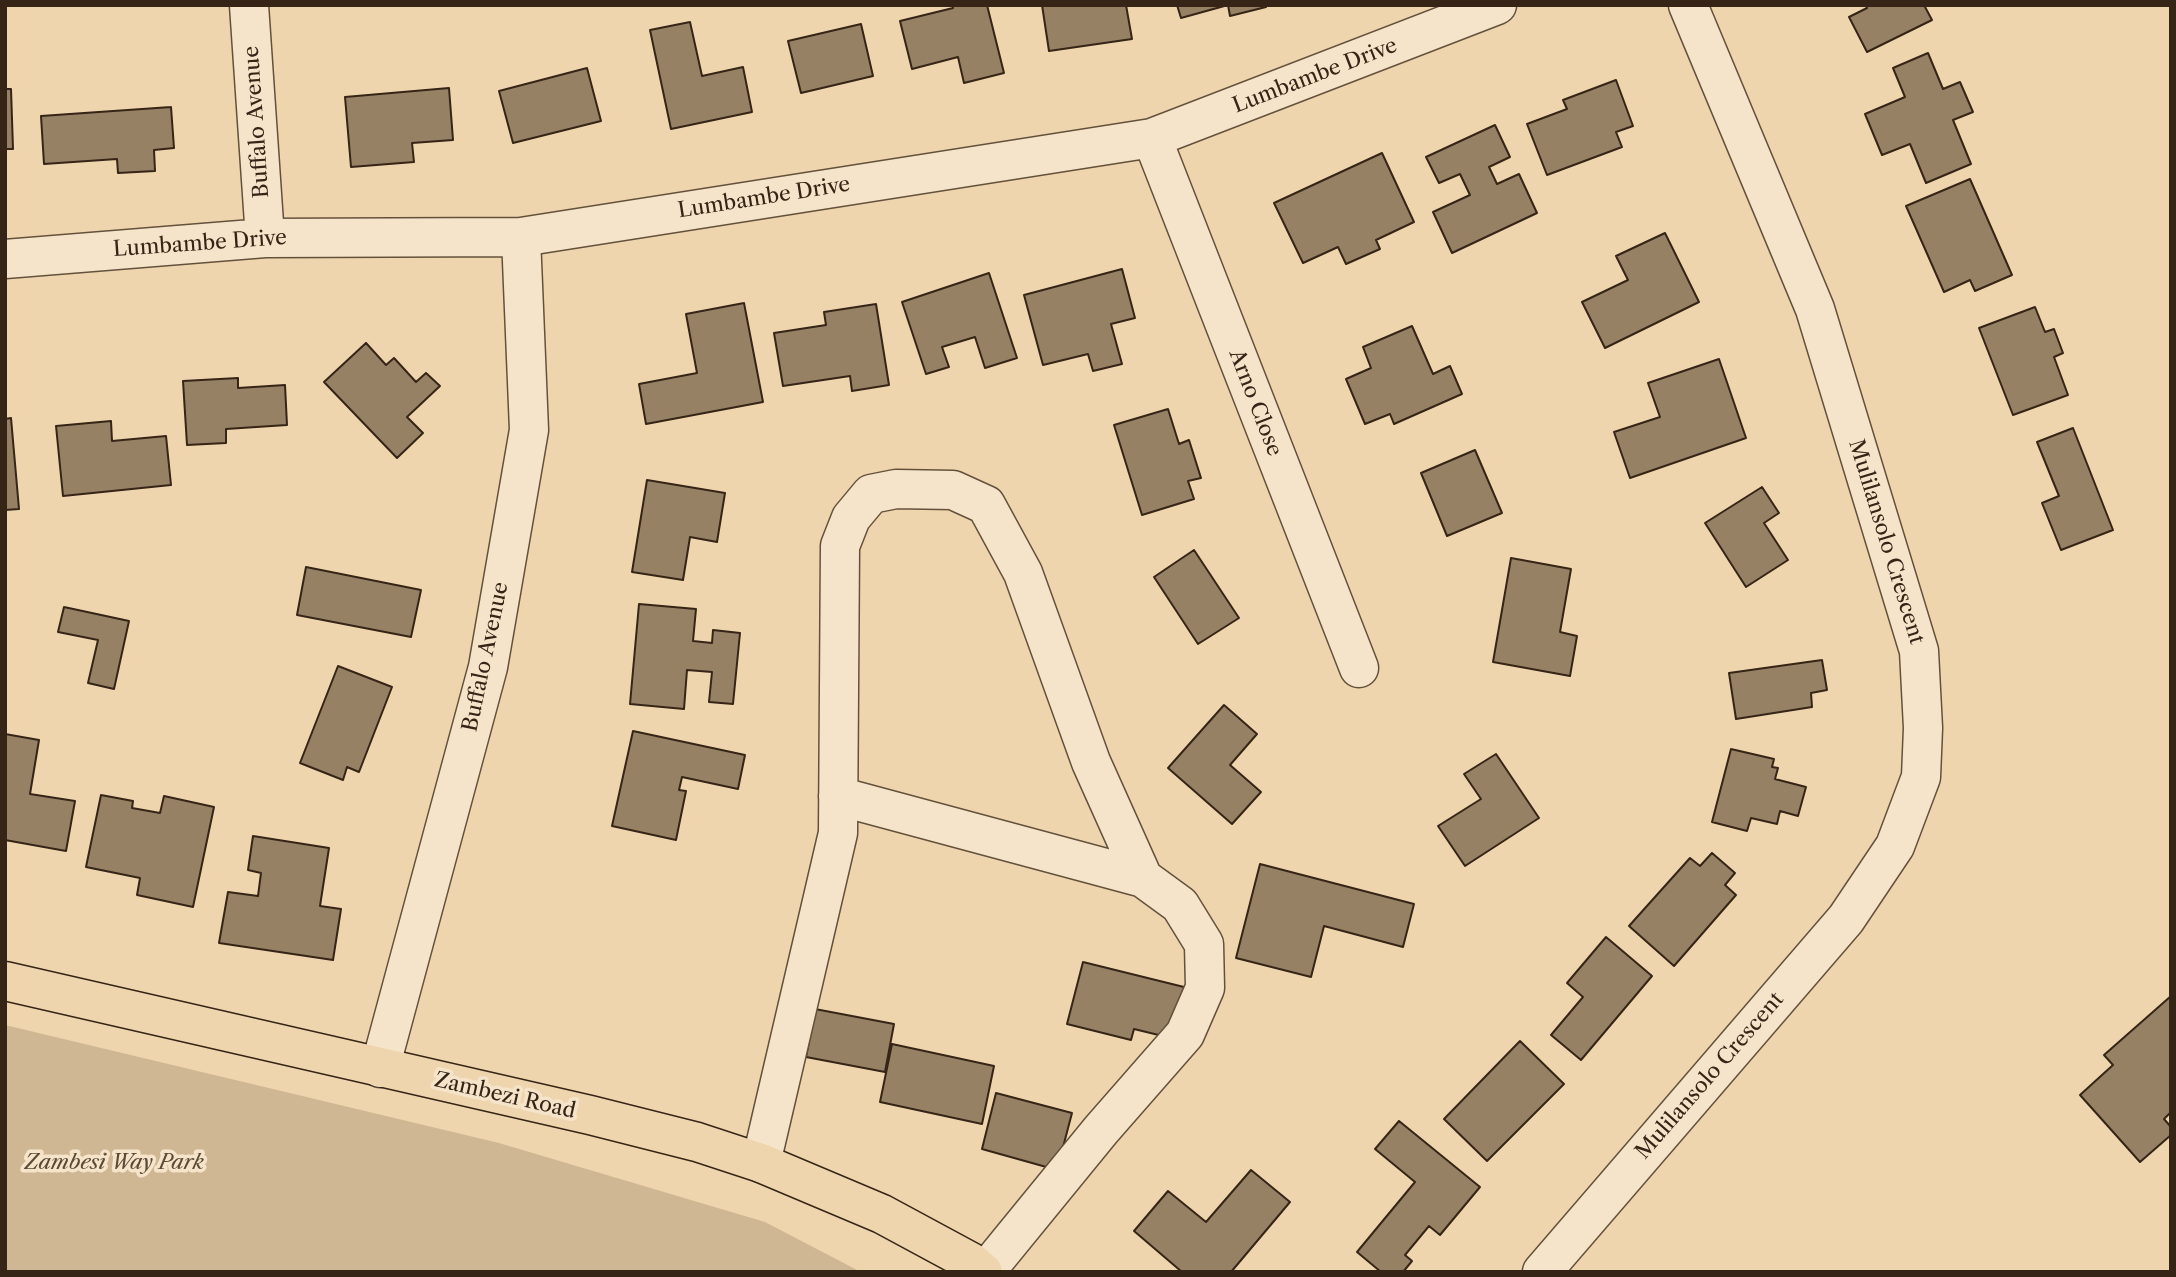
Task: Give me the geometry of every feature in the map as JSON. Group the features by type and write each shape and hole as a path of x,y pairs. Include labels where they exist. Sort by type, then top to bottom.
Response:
{"main road":[{"name":"Zambezi Road","path":"5,981 590,1115 697,1143 761,1163 882,1214 971,1262 984,1272"}],"street":[{"name":"Buffalo Avenue","path":"249,5 265,238"},
{"name":"Lumbambe Drive","path":"5,259 265,238 521,237 1152,138 1497,5"},
{"name":"Mulilansolo Crescent","path":"1542,1272 1846,919 1895,846 1921,777 1923,728 1919,651 1819,322 1688,5"},
{"name":"Arno Close","path":"1152,138 1359,668"},
{"name":"Buffalo Avenue","path":"380,1068 488,667 529,429 521,237"},
{"path":"761,1163 838,833 840,545 851,518 871,494 896,489 953,490 986,505 1023,573 1091,762 1143,878"},
{"path":"838,796 1143,878 1180,905 1204,944 1205,988 1185,1034 1101,1130 984,1272"}],"green space":[{"name":"Zambesi Way Park","path":"5,1025 499,1143 765,1222 861,1272 5,1272"}],"building":[{"path":"952,5 987,5 1004,73 964,83 958,57 912,69 900,21 953,8"},
{"path":"1042,5 1126,5 1132,39 1049,51"},
{"path":"1177,5 1228,5 1181,18"},
{"path":"1228,5 1265,5 1266,7 1230,16"},
{"path":"1866,5 1924,5 1932,20 1867,52 1849,17 1867,8"},
{"path":"690,22 702,76 743,67 752,112 671,129 650,30"},
{"path":"861,24 873,76 801,93 788,41"},
{"path":"1928,53 1943,89 1960,82 1973,112 1953,120 1971,164 1926,183 1910,144 1882,155 1865,114 1905,97 1893,68"},
{"path":"587,68 601,121 513,143 499,91"},
{"path":"1616,80 1633,126 1616,132 1622,147 1547,175 1527,124 1567,109 1563,100"},
{"path":"449,88 453,140 412,143 414,162 351,167 345,97"},
{"path":"5,89 11,89 13,149 5,149"},
{"path":"171,107 174,148 154,150 155,171 118,173 117,159 44,164 41,116"},
{"path":"1495,125 1510,157 1489,167 1497,184 1519,174 1537,213 1452,253 1433,212 1470,195 1460,174 1439,183 1426,157"},
{"path":"1382,153 1414,222 1376,240 1380,249 1346,264 1338,247 1303,263 1274,203"},
{"path":"1970,179 2012,275 1975,291 1970,280 1944,292 1906,206"},
{"path":"1665,233 1699,302 1605,348 1582,302 1628,280 1616,256"},
{"path":"1122,269 1135,318 1111,324 1122,364 1093,371 1088,354 1043,365 1024,295"},
{"path":"989,273 1017,358 985,368 975,337 942,347 949,367 926,374 902,302"},
{"path":"744,303 763,402 646,424 639,384 697,373 686,314"},
{"path":"876,304 889,385 852,391 850,376 783,386 774,333 826,325 824,312"},
{"path":"2035,307 2045,332 2054,329 2063,353 2054,357 2068,395 2013,415 1979,328"},
{"path":"1412,326 1433,374 1450,366 1462,394 1394,424 1390,414 1365,424 1346,379 1371,368 1363,347"},
{"path":"366,343 386,365 394,358 416,382 426,373 440,386 407,417 423,433 397,458 324,382"},
{"path":"1719,359 1746,438 1630,478 1614,432 1660,417 1648,383"},
{"path":"238,378 238,388 285,385 287,425 226,429 226,443 187,445 183,381"},
{"path":"1168,409 1179,444 1189,440 1201,478 1188,481 1194,499 1142,515 1114,425"},
{"path":"11,418 19,509 5,510 5,419"},
{"path":"111,421 112,441 166,436 171,485 63,496 56,426"},
{"path":"2073,428 2113,530 2061,550 2042,503 2059,496 2037,442"},
{"path":"1475,450 1502,513 1447,536 1421,473"},
{"path":"647,480 725,493 717,542 690,537 683,580 632,572"},
{"path":"1762,487 1779,513 1764,523 1788,560 1746,587 1705,523"},
{"path":"1194,550 1239,618 1198,644 1154,577"},
{"path":"1511,558 1571,569 1560,632 1577,636 1570,676 1493,662"},
{"path":"306,567 421,590 411,637 297,615"},
{"path":"639,604 696,609 693,641 712,643 713,630 740,633 733,704 709,702 712,672 687,670 684,709 630,704"},
{"path":"64,607 129,621 114,689 88,683 98,640 58,632"},
{"path":"1822,660 1827,690 1811,693 1812,707 1736,719 1729,673"},
{"path":"338,666 392,687 359,772 347,767 343,780 300,763"},
{"path":"1224,705 1257,734 1230,765 1261,792 1232,824 1168,768"},
{"path":"633,731 745,755 738,789 682,777 679,790 686,791 676,840 612,826"},
{"path":"5,734 39,740 30,794 75,801 66,851 5,840"},
{"path":"1731,749 1774,759 1772,767 1778,768 1775,779 1806,787 1798,816 1780,811 1777,824 1751,818 1747,831 1712,822"},
{"path":"1496,754 1539,818 1465,866 1438,826 1481,799 1464,774"},
{"path":"101,795 133,801 132,808 160,813 164,796 214,807 193,907 137,895 140,878 86,867"},
{"path":"253,836 329,848 320,906 341,909 333,960 219,943 228,892 258,896 261,873 248,870"},
{"path":"1712,853 1735,873 1725,885 1736,895 1674,966 1629,926 1690,858 1700,866"},
{"path":"1260,864 1414,904 1403,947 1324,926 1311,977 1236,958"},
{"path":"1606,937 1652,976 1581,1060 1551,1035 1583,997 1567,983"},
{"path":"1083,962 1188,988 1175,1039 1134,1029 1131,1040 1067,1024"},
{"path":"2171,996 2171,1112 2164,1119 2171,1127 2171,1135 2140,1162 2080,1095 2113,1065 2104,1055"},
{"path":"815,1009 894,1024 885,1072 806,1057"},
{"path":"1520,1041 1564,1084 1487,1161 1444,1119"},
{"path":"892,1044 994,1066 982,1124 880,1102"},
{"path":"996,1093 1072,1113 1057,1170 982,1149"},
{"path":"1399,1121 1480,1187 1440,1235 1429,1226 1405,1255 1412,1261 1403,1272 1381,1272 1357,1252 1415,1182 1375,1149"},
{"path":"1251,1170 1290,1202 1231,1272 1182,1272 1134,1231 1168,1191 1206,1222"}]}
